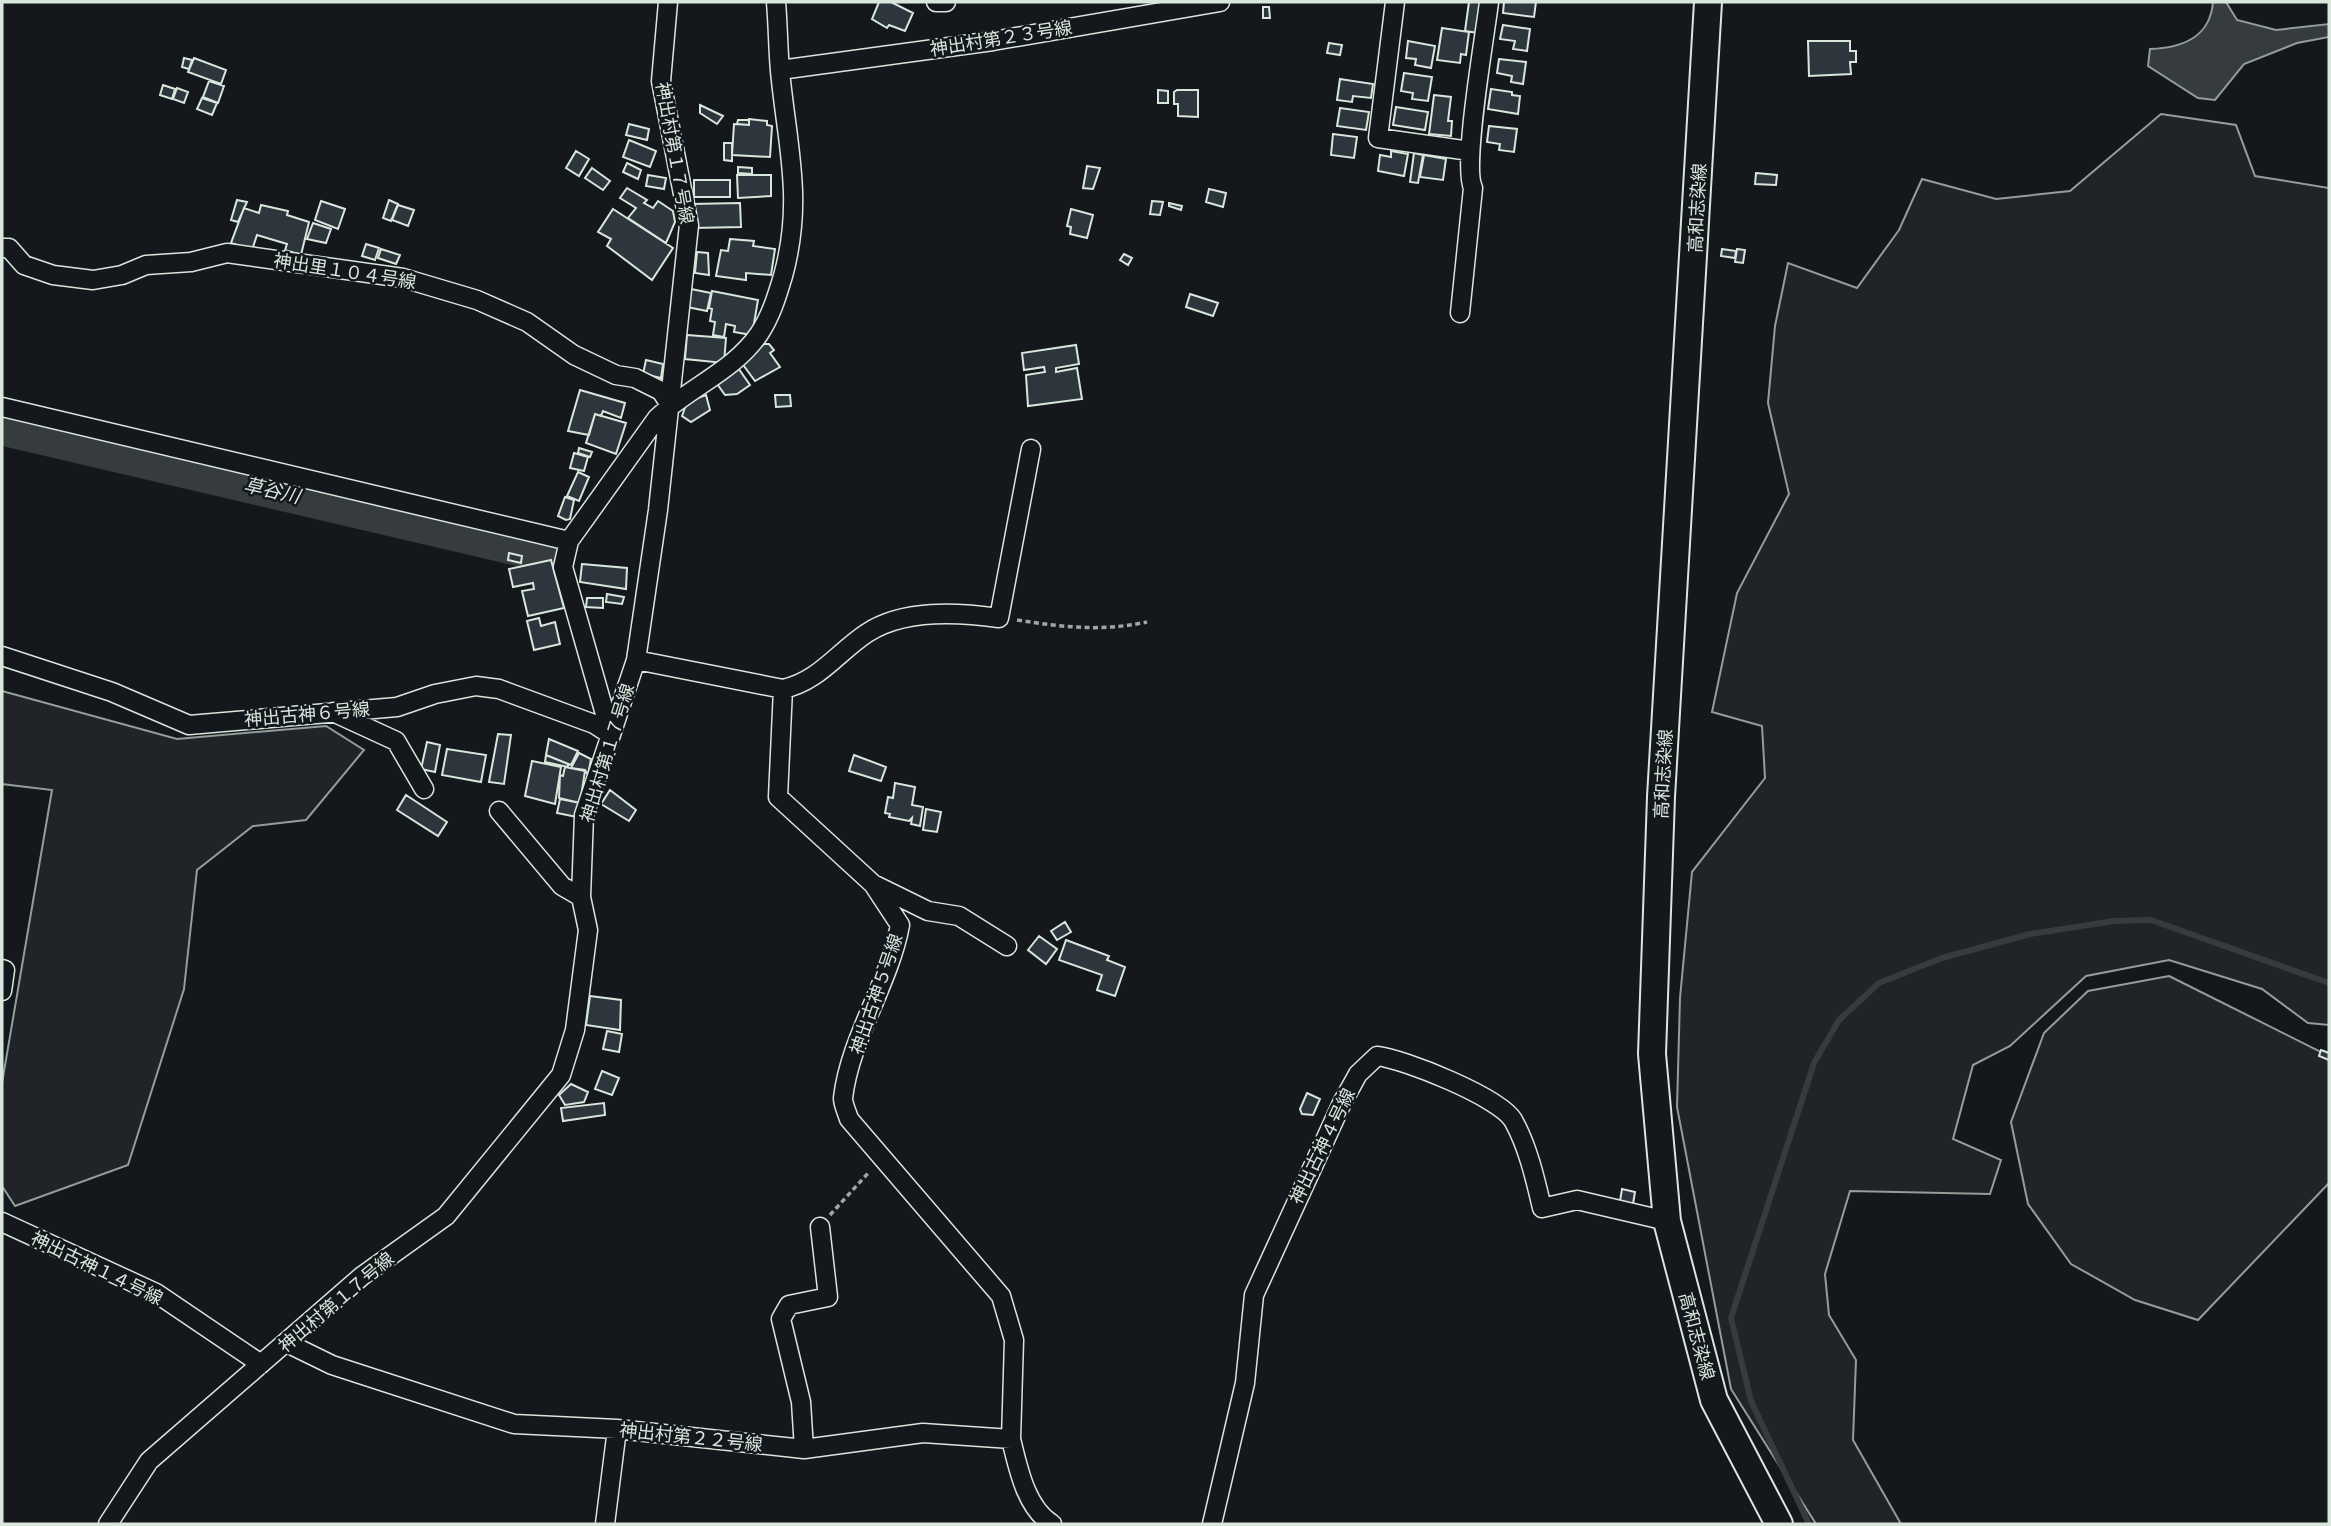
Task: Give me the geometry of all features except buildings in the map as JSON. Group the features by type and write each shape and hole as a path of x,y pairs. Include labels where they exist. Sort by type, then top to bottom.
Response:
{"street":[{"name":"神出村第１７号線","path":"108,1524 149,1461 362,1276 446,1216 561,1074 575,1030 587,930 581,897 584,815 636,660 670,405 689,225 661,80 668,2"},
{"path":"611,735 563,567 569,541 657,418 670,405 729,363 758,336 774,307 792,243 795,186 780,70 776,2"},
{"path":"936,2 946,2"},
{"name":"神出村第２３号線","path":"780,70 992,41 1220,2"},
{"path":"1395,2 1378,138 1470,151"},
{"path":"1460,313 1473,188 1468,178 1470,151 1489,2"},
{"name":"高和志染線","path":"1709,2 1661,797 1652,1054 1667,1221 1714,1400 1779,1524"},
{"name":"神出里１０４号線","path":"2,248 9,248 24,265 53,275 93,280 122,275 146,265 191,262 227,253 403,278 477,300 527,322 574,355 616,374 635,377 661,391 670,405"},
{"path":"2,407 569,541"},
{"path":"636,660 783,689 803,685 867,633 889,621 948,614 999,618 1031,449"},
{"name":"神出古神６号線","path":"2,656 112,692 189,725 329,710 397,707 435,694 476,686 499,689 594,724 611,735"},
{"name":"神出古神５号線","path":"783,689 778,797 873,884 900,925 895,951 851,1066 843,1101 849,1119 1001,1296 1014,1340 1011,1439"},
{"path":"329,710 396,741 424,789"},
{"path":"499,811 562,886 581,897"},
{"path":"873,884 928,911 958,916 1007,947"},
{"path":"2,969 5,970 2,991"},
{"name":"神出古神４号線","path":"1212,1524 1245,1383 1254,1295 1342,1103 1358,1074 1377,1056 1398,1058 1444,1078 1506,1113 1511,1118 1533,1167 1542,1208 1577,1200 1667,1221"},
{"name":"神出古神１４号線","path":"2,1222 156,1293 261,1364"},
{"path":"804,1448 801,1402 781,1319 789,1305 828,1297 820,1227"},
{"name":"神出村第２２号線","path":"288,1343 331,1364 514,1424 617,1429 804,1448 923,1433 1011,1439"},
{"path":"605,1524 617,1429"},
{"path":"1011,1439 1018,1470 1039,1516 1052,1524"}],"path":[{"path":"999,618 1083,630 1117,628 1147,622"},
{"path":"820,1227 882,1157"}],"shaded area":[{"path":"2213,2 2226,2 2237,20 2276,30 2329,24 2329,37 2297,43 2244,64 2215,100 2198,98 2148,66 2150,49 2173,46 2192,39 2206,24"},
{"path":"2161,114 2236,125 2255,176 2329,188 2329,1025 2308,1023 2262,989 2169,960 2086,976 2010,1046 1973,1065 1953,1139 2001,1160 1990,1194 1850,1191 1825,1274 1829,1315 1856,1360 1853,1440 1901,1524 1816,1524 1731,1389 1677,1107 1680,998 1692,872 1765,778 1762,726 1712,712 1737,593 1789,494 1768,403 1775,326 1788,263 1857,288 1899,230 1922,179 1996,199 2070,191"},
{"path":"2,691 177,739 326,726 364,750 306,820 253,826 197,870 184,989 128,1165 15,1206 2,1186 2,1083 52,790 2,784"},
{"path":"2169,976 2329,1056 2329,1183 2198,1320 2135,1300 2071,1264 2028,1204 2011,1122 2044,1033 2088,991"}],"waterway":[{"name":"草谷川","path":"2,427 542,553"},
{"path":"1809,1524 1751,1401 1731,1318 1814,1063 1839,1020 1879,983 1942,958 2030,934 2114,921 2151,920 2329,983"}]}
